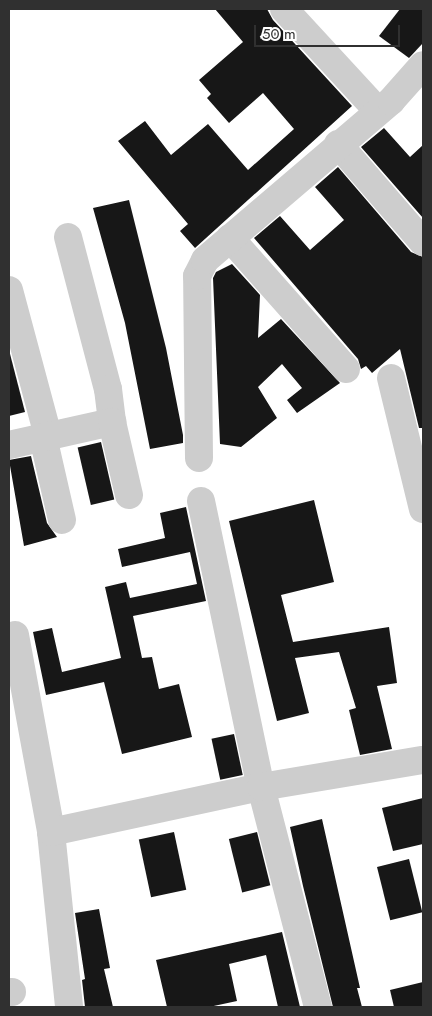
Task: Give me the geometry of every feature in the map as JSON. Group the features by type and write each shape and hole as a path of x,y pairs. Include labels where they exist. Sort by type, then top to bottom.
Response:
{"street":[{"path":"284,9 378,111"},
{"path":"199,458 197,276 205,260 378,111 423,65"},
{"path":"338,144 423,242"},
{"path":"68,237 108,389 112,422 129,495"},
{"path":"230,238 346,368"},
{"path":"9,290 46,437 62,520"},
{"path":"391,378 423,509"},
{"path":"9,444 112,422"},
{"path":"201,501 261,787 318,1007"},
{"path":"15,635 51,832 69,1007"},
{"path":"51,832 261,787 423,760"}],"building":[{"path":"215,9 267,9 273,20 352,106 195,248 180,231 188,224 118,141 145,121 171,155 208,124 248,170 294,129 263,93 229,123 207,98 211,94 199,80 243,42"},
{"path":"400,9 423,9 423,43 409,58 379,36"},
{"path":"384,128 410,157 423,145 423,218 361,147"},
{"path":"338,167 411,252 423,257 423,428 419,428 400,349 372,373 366,366 361,369 358,359 254,238 280,216 310,250 344,220 315,187"},
{"path":"129,200 166,348 183,435 183,443 150,449 125,323 93,208"},
{"path":"232,264 260,295 258,338 281,319 340,383 297,413 287,400 302,388 282,364 258,387 277,418 241,447 220,444 213,278 216,272"},
{"path":"9,350 25,412 9,416"},
{"path":"101,442 114,499 91,505 78,447"},
{"path":"31,456 47,523 57,537 24,546 9,460"},
{"path":"314,500 334,582 281,595 293,642 389,627 397,683 377,686 392,749 360,755 349,710 356,708 339,652 295,658 309,713 277,721 229,521"},
{"path":"186,507 206,601 133,616 142,658 152,657 159,689 179,684 192,737 122,754 104,682 46,695 33,632 52,628 62,672 121,658 105,587 126,582 130,598 197,584 190,552 122,567 118,549 165,538 160,513"},
{"path":"234,734 243,775 220,780 212,739"},
{"path":"423,798 423,844 393,851 382,808"},
{"path":"322,819 360,988 357,988 362,1007 333,1007 290,827"},
{"path":"174,832 186,890 151,897 139,839"},
{"path":"257,832 270,885 242,892 229,839"},
{"path":"409,859 422,912 390,920 377,867"},
{"path":"99,909 110,968 104,969 113,1007 85,1007 82,980 85,979 75,913"},
{"path":"282,932 300,1007 278,1007 266,955 229,964 237,1001 209,1007 167,1007 156,960"},
{"path":"423,982 423,1007 394,1007 390,990"}]}
